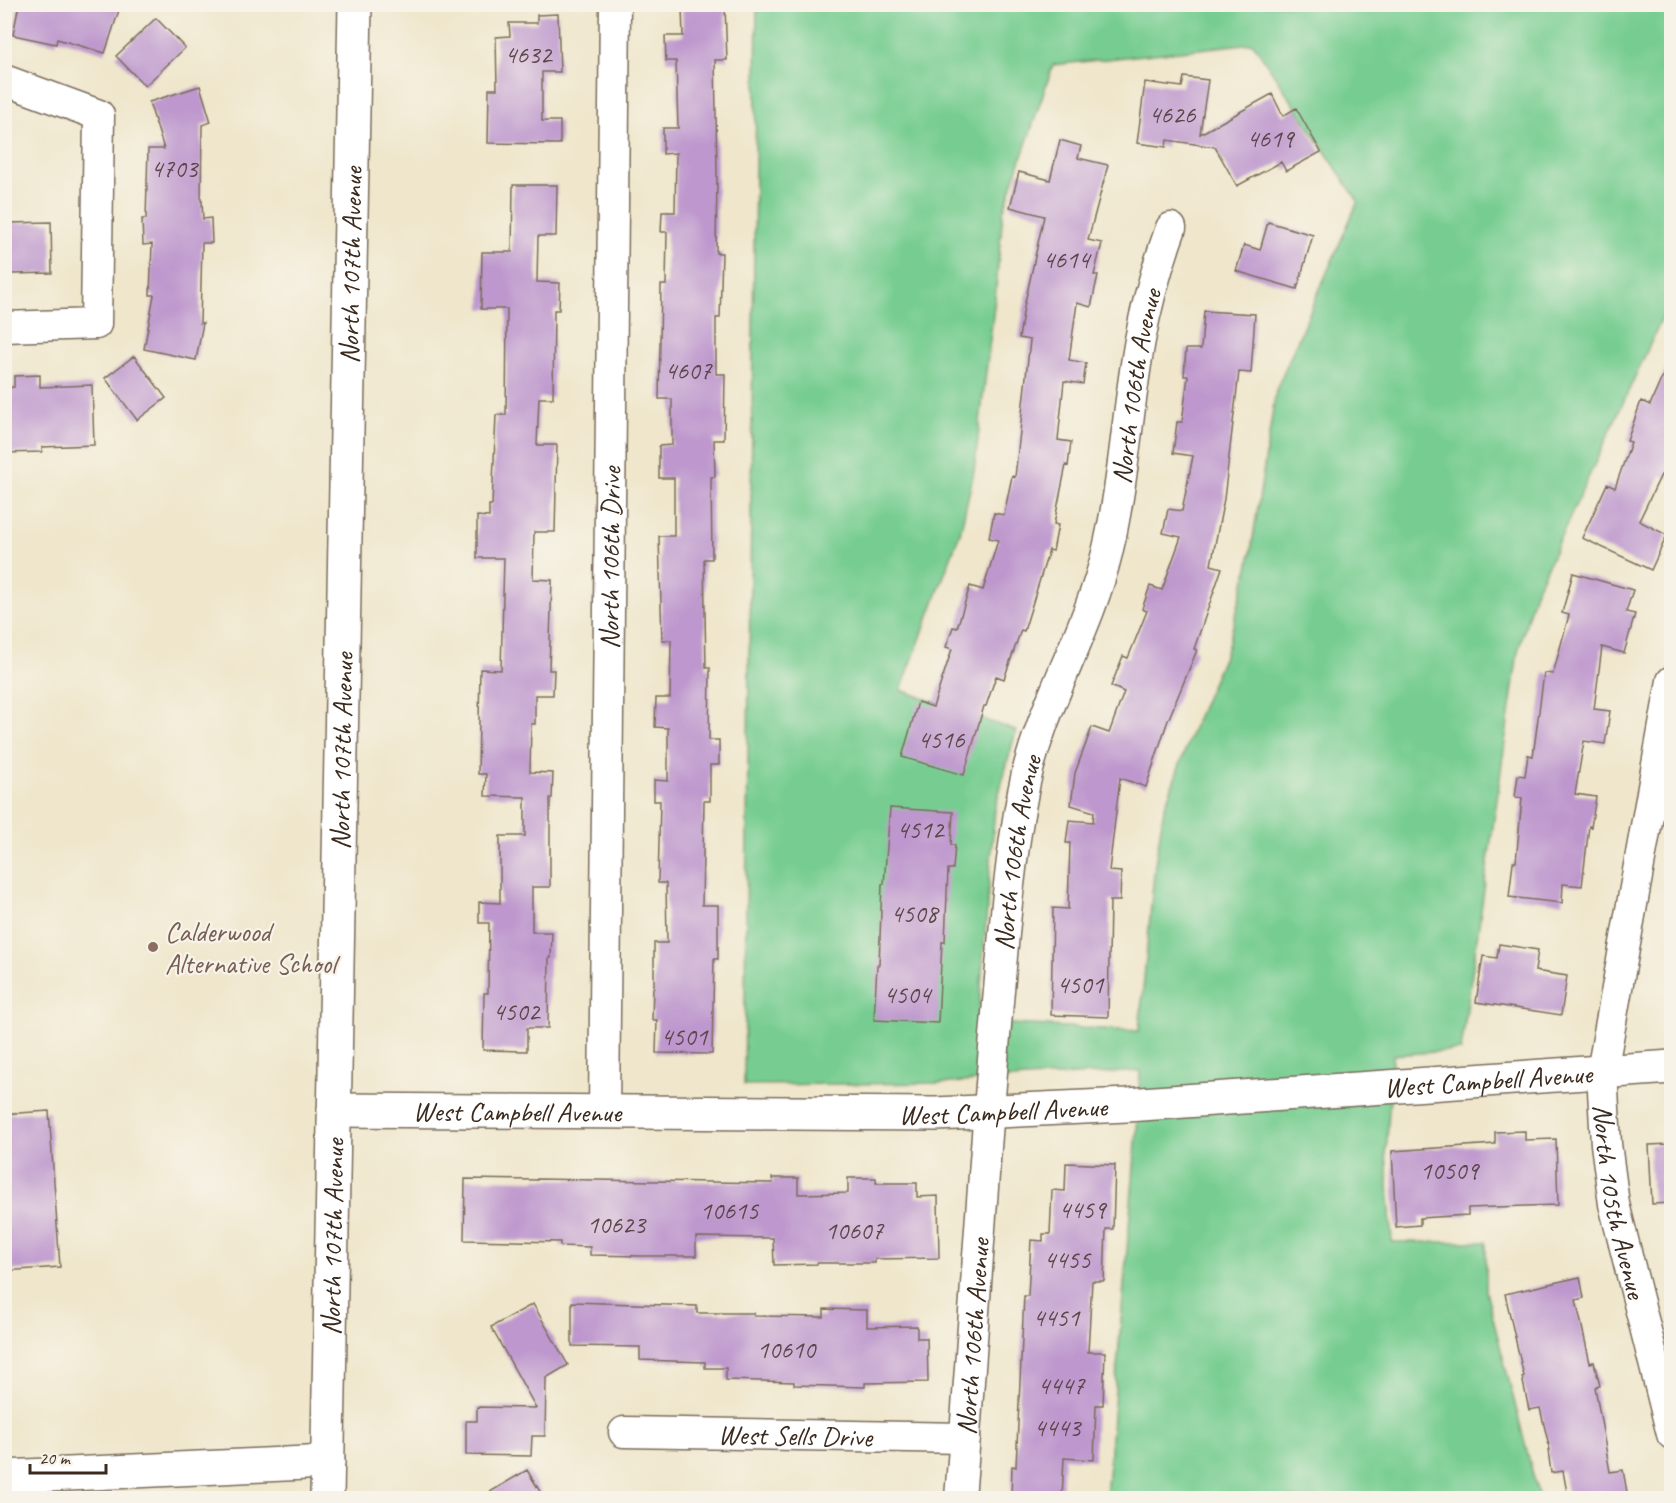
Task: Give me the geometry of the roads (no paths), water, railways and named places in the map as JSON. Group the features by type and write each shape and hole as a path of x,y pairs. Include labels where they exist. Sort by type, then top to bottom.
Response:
{"street":[{"name":"North 107th Avenue","path":"327,1498 355,4"},
{"name":"North 106th Drive","path":"604,1112 615,4"},
{"path":"4,80 99,115 96,324 4,327"},
{"name":"North 106th Avenue","path":"960,1498 989,1112 1012,856 1023,788 1042,723 1090,609 1107,554 1116,508 1140,340 1159,263 1171,228"},
{"name":"North 105th Avenue","path":"1670,1421 1614,1204 1606,1144 1602,1072 1664,761 1671,681"},
{"name":"West Campbell Avenue","path":"334,1110 866,1115 989,1112 1127,1105 1671,1067"},
{"name":"West Sells Drive","path":"624,1432 965,1438"},
{"path":"4,1477 328,1462"}],"place":[{"name":"Calderwood Alternative School","path":"153,947"}]}
